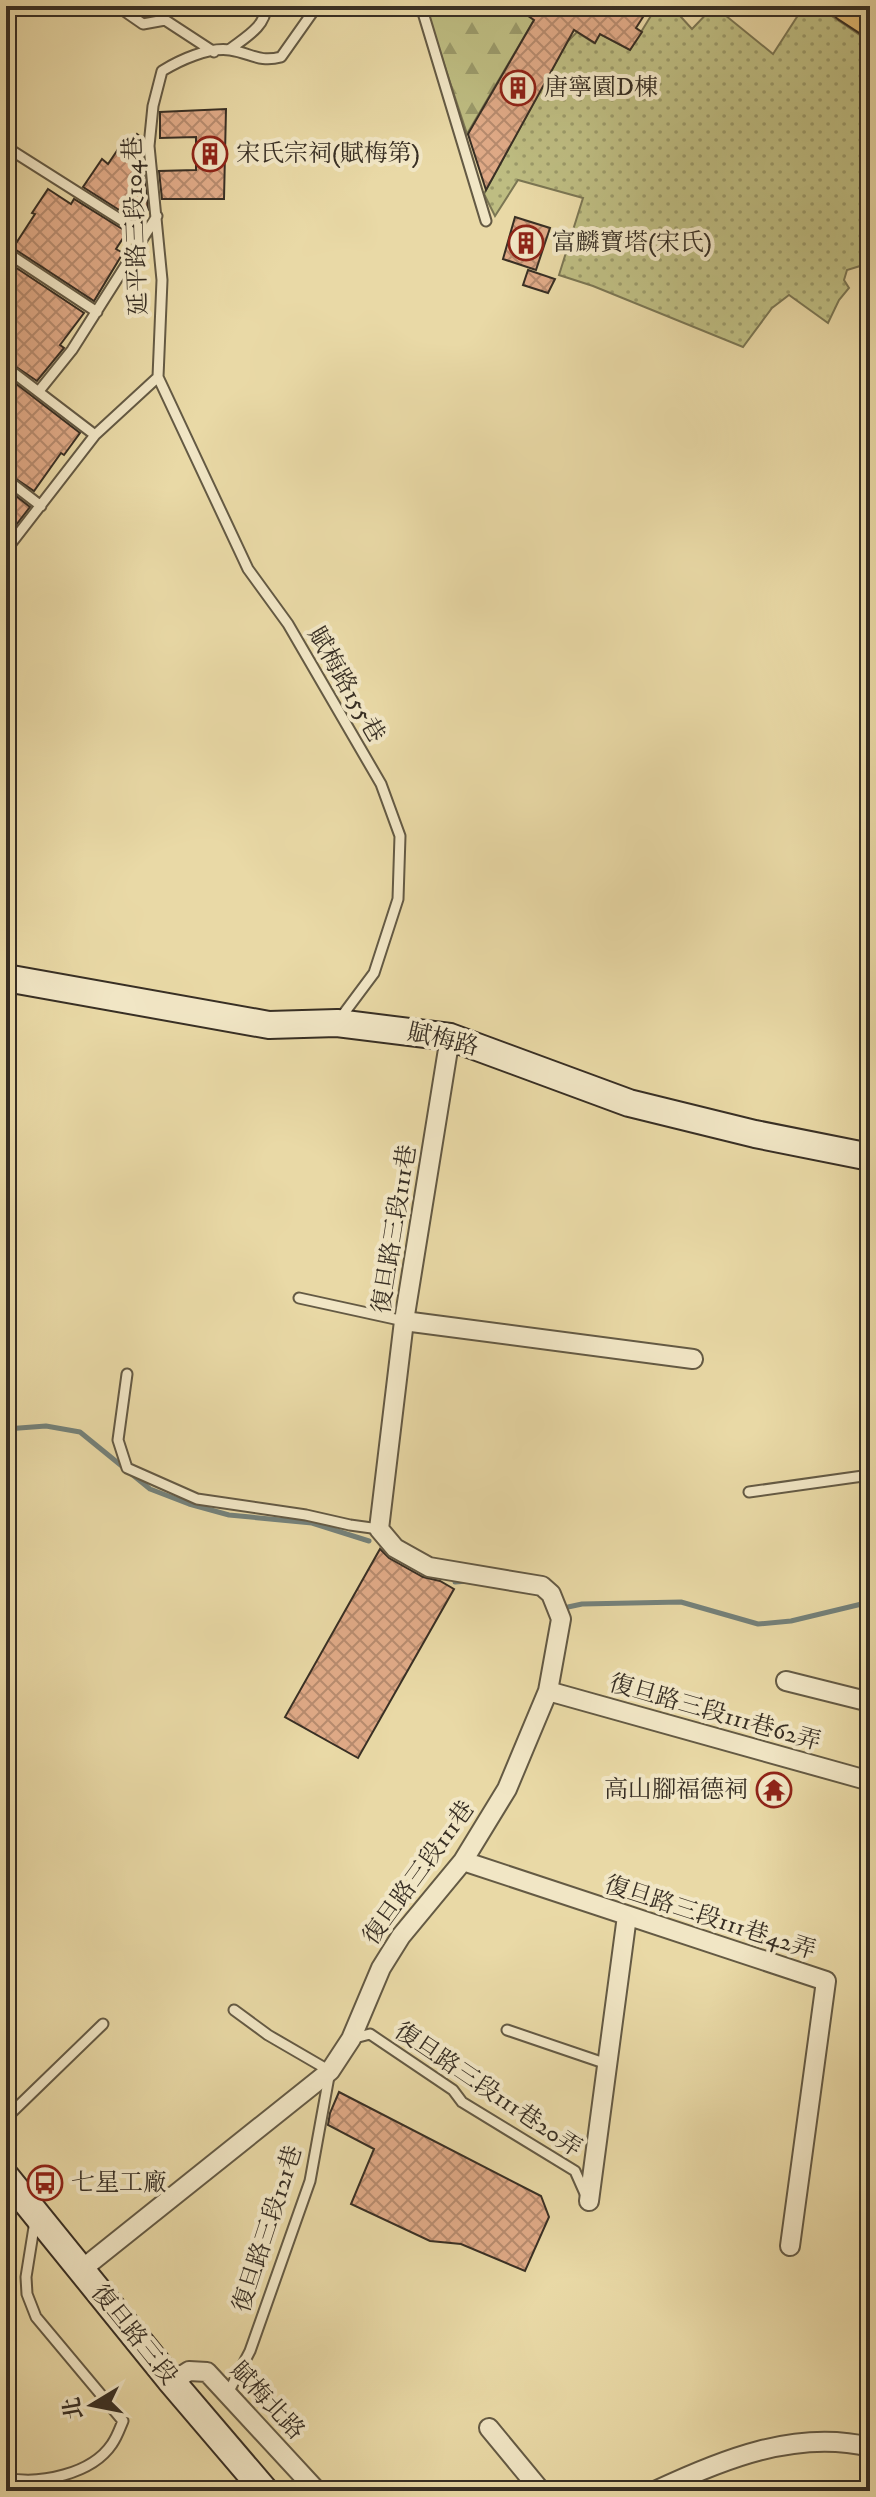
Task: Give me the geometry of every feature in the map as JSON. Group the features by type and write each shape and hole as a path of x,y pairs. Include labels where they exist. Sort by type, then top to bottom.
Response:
{"main road":[{"path":"847,6 870,21"}],"street":[{"name":"賦梅路","path":"6,978 269,1025 337,1023 450,1037 629,1103 755,1134 870,1157"},
{"name":"復旦路三段111巷","path":"81,2270 330,2071 351,2039 381,1968 401,1936 463,1861 507,1789 548,1691 561,1619 551,1594 542,1586 429,1567 395,1548 379,1529 404,1321 450,1037"},
{"path":"404,1321 693,1359"},
{"path":"786,1681 870,1702"},
{"name":"復旦路三段111巷62弄","path":"548,1691 870,1781"},
{"name":"復旦路三段111巷42弄","path":"463,1861 826,1981 790,2246"},
{"path":"589,2201 627,1916"},
{"name":"復旦路三段","path":"6,2177 265,2491"},
{"name":"賦梅北路","path":"172,2382 189,2371 207,2372 317,2491"},
{"path":"489,2428 541,2491"},
{"path":"655,2491 749,2452 801,2444 854,2443 870,2447"}],"lane":[{"path":"117,6 143,24 165,20 214,52"},
{"path":"229,50 260,25 266,6"},
{"name":"延平路三段104巷","path":"158,377 162,280 149,146 153,106 162,71 179,61 229,50 266,61 281,57 317,6"},
{"path":"421,6 486,221"},
{"path":"6,147 145,235"},
{"path":"39,391 72,350 157,216"},
{"path":"6,252 97,312"},
{"path":"6,367 95,435"},
{"path":"6,550 95,435 158,377"},
{"name":"賦梅路155巷","path":"158,377 248,569 288,624 381,784 400,836 398,899 374,973 337,1023"},
{"path":"6,479 41,506"},
{"path":"299,1298 404,1321"},
{"path":"127,1374 118,1440 127,1468 197,1499 379,1529"},
{"path":"749,1492 870,1475"},
{"path":"234,2010 268,2035 330,2071"},
{"path":"6,2118 103,2024"},
{"path":"507,2030 607,2064"},
{"name":"復旦路三段111巷20弄","path":"351,2039 370,2034 453,2090 462,2102 575,2171 589,2201"},
{"name":"復旦路三段121巷","path":"228,2393 250,2351 310,2181 330,2071"},
{"path":"6,2478 41,2481 82,2469 111,2447 123,2421 36,2317 27,2294 26,2277 36,2213"}],"green space":[{"path":"425,6 514,6 534,20 467,134"},
{"path":"657,6 671,6 692,29 714,6 773,54 804,6 817,6 870,42 870,257 860,266 847,270 844,280 849,288 839,300 828,323 789,295 772,308 743,347 559,275 583,198 518,180 495,216 484,194 567,42 577,32 594,43 600,34 630,50"}],"building":[{"name":"唐寧園D棟","path":"514,6 650,6 636,28 642,32 630,50 600,34 595,43 574,30 486,190 468,134 534,20"},
{"name":"宋氏宗祠(賦梅第)","path":"226,109 224,199 162,199 159,171 196,170 196,137 160,138 160,112"},
{"path":"137,134 142,138 143,164 138,171 144,171 148,210 140,221 83,187 102,159 108,164 123,142 129,146"},
{"path":"48,189 71,204 74,199 127,232 116,249 123,253 94,301 13,248"},
{"name":"富麟寶塔(宋氏)","path":"515,217 550,228 536,270 503,259"},
{"path":"6,261 84,313 60,345 64,348 37,381 6,360"},
{"path":"528,270 555,279 548,293 523,285"},
{"path":"6,376 80,433 64,455 61,453 34,491 6,472"},
{"path":"6,488 30,507 6,538"},
{"path":"380,1549 389,1558 423,1577 440,1581 454,1589 358,1758 285,1717"},
{"name":"高山腳福德祠","path":"768,1782 782,1783 780,1799 766,1797"},
{"path":"339,2092 541,2196 549,2217 525,2271 461,2244 430,2241 351,2204 374,2149 328,2125"}],"waterway":[{"path":"6,1429 46,1426 80,1432 150,1489 189,1504 229,1515 312,1523 369,1541"},
{"path":"455,1582 468,1581"},
{"path":"568,1607 681,1602 758,1624 791,1621 870,1602"}],"place":[{"name":"唐寧園D棟","path":"518,88"},
{"name":"宋氏宗祠(賦梅第)","path":"210,154"},
{"name":"富麟寶塔(宋氏)","path":"526,243"},
{"name":"高山腳福德祠","path":"774,1790"},
{"name":"七星工廠","path":"45,2183"}]}
